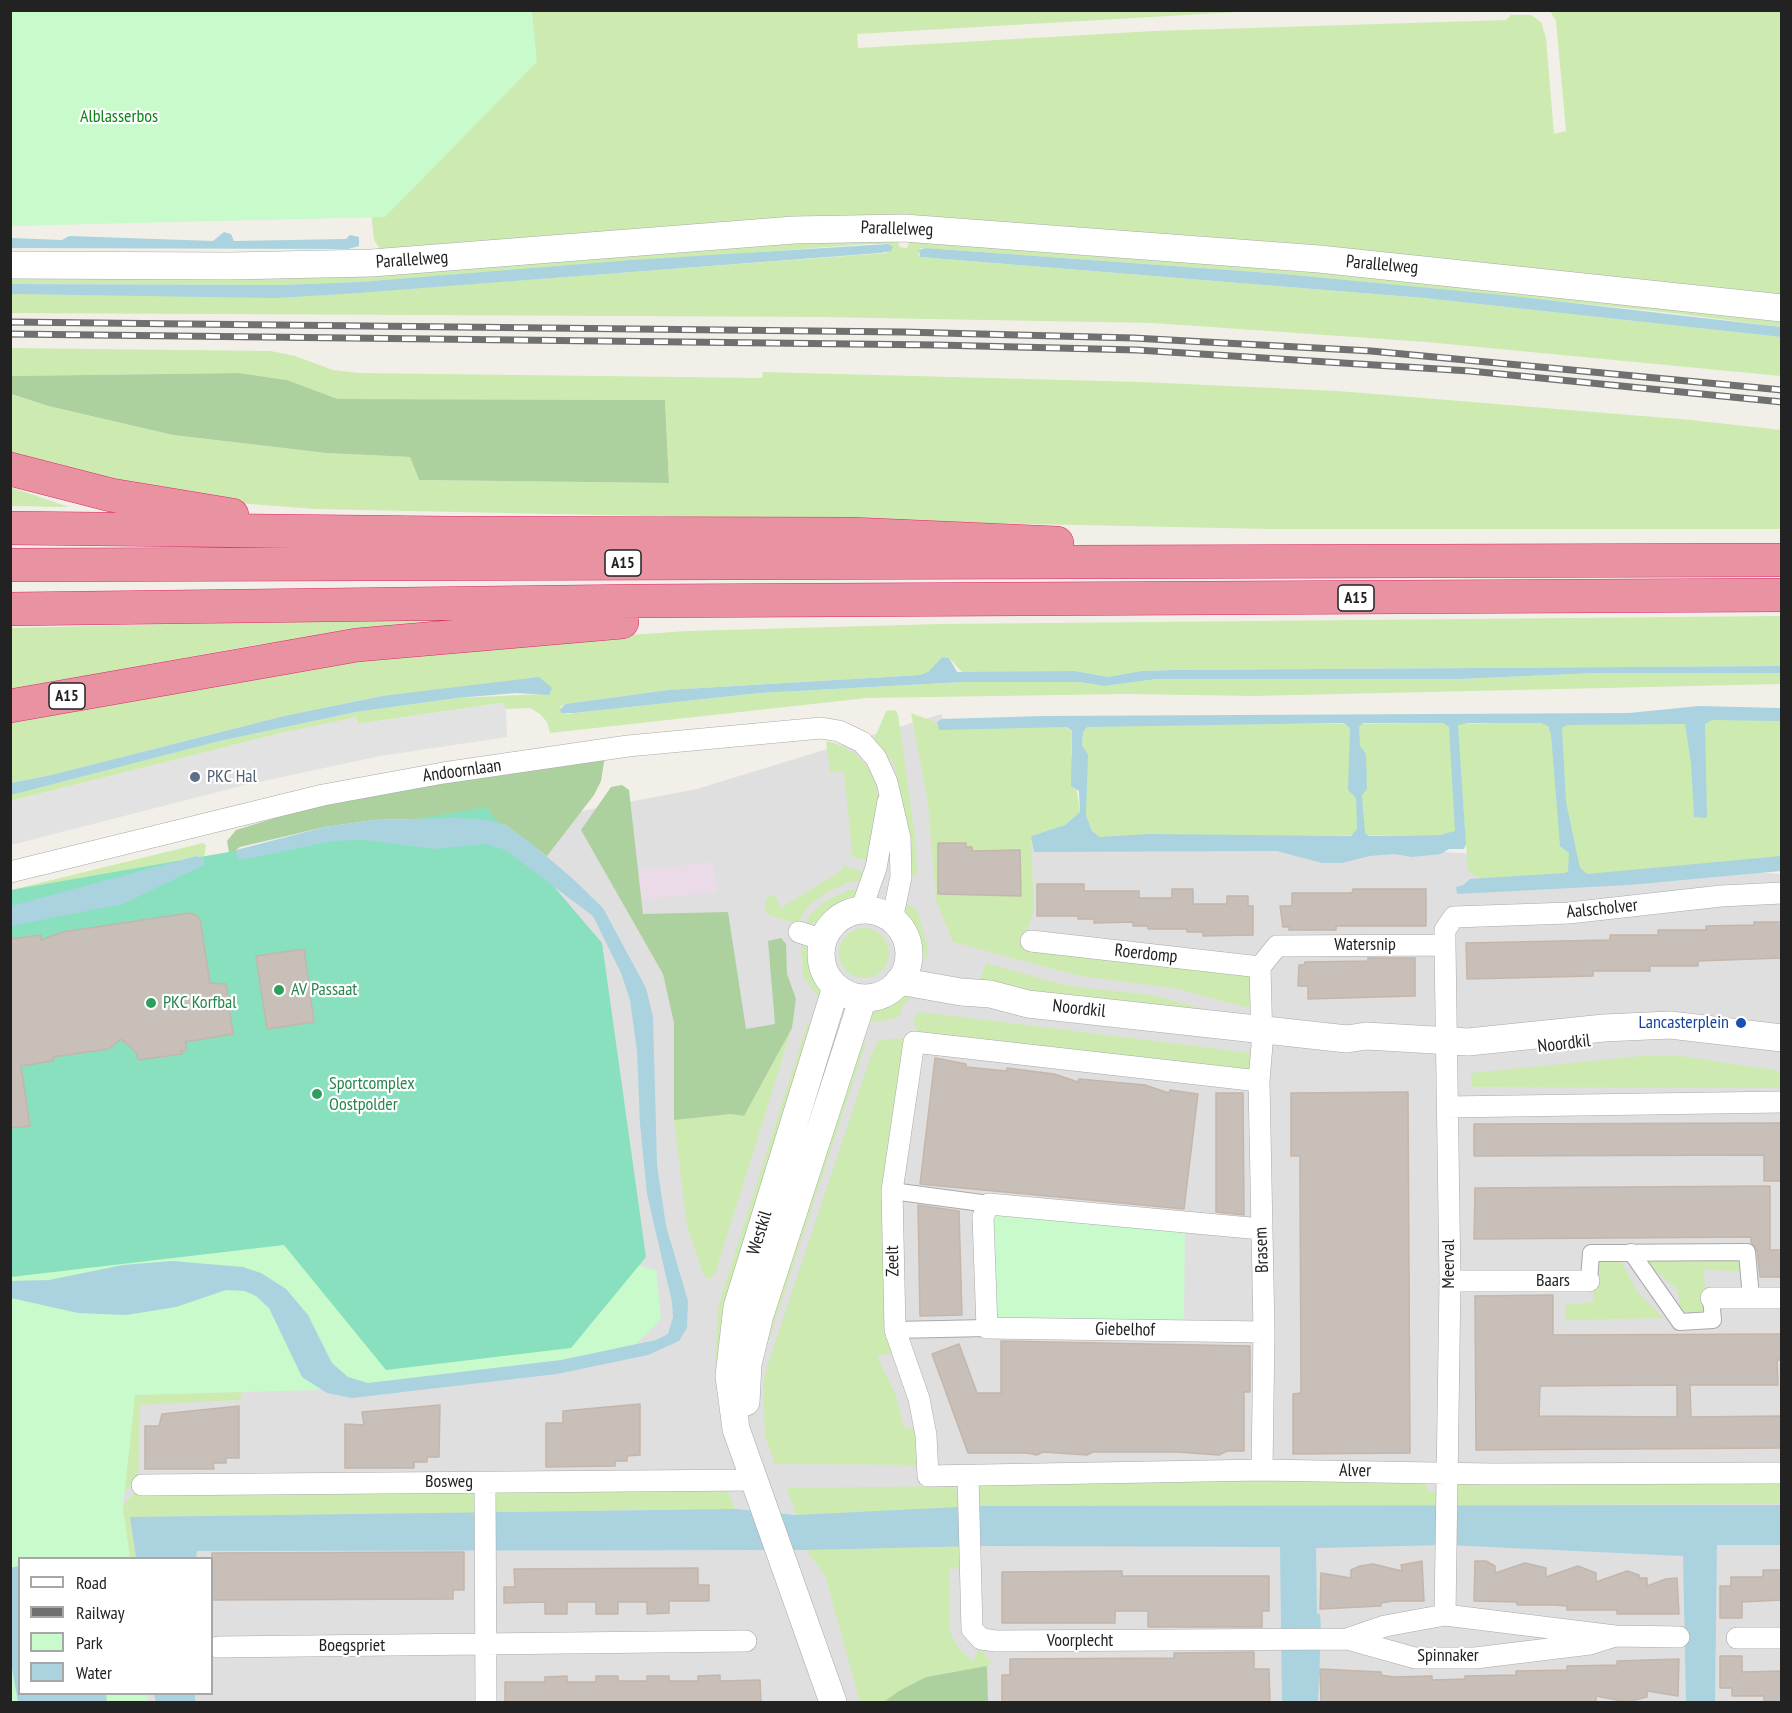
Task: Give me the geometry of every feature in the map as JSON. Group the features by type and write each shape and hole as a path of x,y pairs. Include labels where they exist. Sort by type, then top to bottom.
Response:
{"highway":[{"name":"A15","path":"10,469 111,495 337,532"},
{"name":"A15","path":"10,528 862,534 1032,540 1235,562"},
{"name":"A15","path":"10,565 1782,560"},
{"name":"A15","path":"10,609 630,601 1782,595"},
{"name":"A15","path":"10,706 357,645 671,619 870,613 932,601"}],"street":[{"name":"Parallelweg","path":"10,265 230,267 362,264 794,230 904,228 1319,259 1782,308"},
{"name":"Andoornlaan","path":"10,872 323,795 443,773 628,746 821,728 839,731 862,742 876,758 890,791 898,819 902,877 892,920"},
{"path":"861,910 876,868 890,791"},
{"name":"Aalscholver","path":"1445,945 1445,930 1454,917 1569,913 1721,896 1782,893"},
{"path":"861,910 878,912 892,920 903,933 904,969 883,993 863,998 849,995 836,987 829,980 811,936 861,910"},
{"name":"Roerdomp","path":"1032,941 1260,967"},
{"path":"1445,945 1447,1049"},
{"name":"Watersnip","path":"1260,967 1277,946 1445,945"},
{"path":"1260,967 1262,1031"},
{"name":"Noordkil","path":"904,969 961,992 990,994 1028,1004 1262,1031 1347,1039 1366,1036 1447,1049 1677,1037 1782,1052"},
{"name":"Westkil","path":"833,1702 736,1429 729,1376 737,1307 836,987"},
{"name":"Westkil","path":"759,1490 746,1400 748,1364 863,998"},
{"name":"Noordkil","path":"1447,1049 1604,1028 1670,1025 1782,1038"},
{"name":"Brasem","path":"1262,1031 1259,1081 1264,1332 1262,1470"},
{"name":"Zeelt","path":"928,1476 926,1435 919,1399 895,1330 892,1191 914,1042 1259,1081"},
{"name":"Meerval","path":"1447,1049 1450,1281 1447,1473"},
{"path":"1447,1107 1782,1102"},
{"path":"892,1191 989,1204 1261,1229"},
{"path":"987,1328 983,1217 989,1204"},
{"path":"1631,1252 1680,1322 1713,1320 1711,1298 1782,1298"},
{"name":"Baars","path":"1450,1281 1589,1281 1591,1253 1747,1252 1751,1298"},
{"name":"Giebelhof","path":"895,1330 987,1328 1264,1332"},
{"name":"Alver","path":"928,1476 1262,1470 1447,1473 1782,1473"},
{"path":"1445,1615 1448,1550 1447,1473"},
{"name":"Voorplecht","path":"968,1476 972,1629 981,1639 996,1641 1347,1639"},
{"path":"485,1482 486,1702"},
{"name":"Bosweg","path":"142,1485 485,1482 759,1490"},
{"name":"Spinnaker","path":"1347,1639 1385,1626 1445,1615 1615,1636 1679,1637"},
{"name":"Spinnaker","path":"1347,1639 1415,1658 1475,1658 1590,1644 1615,1636"},
{"path":"1737,1638 1782,1638"},
{"name":"Boegspriet","path":"218,1647 485,1646 746,1641"}],"shaded area":[{"name":"PKC Hal","path":"503,703 506,709 507,737 380,756 245,785 11,845 11,801 282,733 356,717 357,724"},
{"path":"941,714 985,836 1366,847 1781,874 1781,1702 11,1702 11,912 493,828 697,789"},
{"path":"713,862 716,892 637,900 634,871"}],"green space":[{"name":"Alblasserbos","path":"10,11 532,11 537,62 385,217 11,226"},
{"path":"514,11 1255,11 857,34 858,48 1154,31 1506,20 1511,15 1531,15 1541,22 1546,38 1554,134 1566,131 1556,21 1550,11 1781,11 1781,299 1038,229 380,249 374,240 371,213"},
{"path":"810,237 898,242 900,247 907,248 910,240 1020,244 1781,315 1781,327 1665,312 1284,274 925,248 921,248 918,254 920,257 1424,298 1781,337 1781,376 1426,342 1153,323 820,317 11,313 11,294 308,296 887,253 887,244 868,244 359,282 280,285 11,284 11,273"},
{"path":"11,348 271,351 295,356 333,370 359,373 762,378 763,372 1142,382 1338,391 1691,420 1781,430 1781,529 1269,529 315,509 238,503 152,492 11,456 10,394 48,406 173,435 326,453 410,457 419,480 669,483 665,400 338,399 287,380 239,373 11,376"},
{"path":"239,373 287,380 338,399 665,400 669,483 419,480 410,457 326,453 173,435 48,406 11,394 11,376"},
{"path":"11,488 13,488 69,507 11,506"},
{"path":"544,615 255,645 11,690 10,628"},
{"path":"1781,616 1781,666 1173,670 1141,671 1108,677 1075,671 963,673 949,658 942,657 927,673 920,675 668,690 565,704 560,707 567,714 760,693 964,682 1080,682 1104,686 1157,679 1459,679 1597,673 1781,673 1781,684 1253,696 1126,694 867,698 550,733 547,722 540,714 530,708 506,709 502,703 357,724 356,718 282,733 11,801 10,795 220,741 356,712 457,698 543,694 552,688 382,696 284,716 11,783 11,716 312,668 471,646 687,631 940,624"},
{"path":"895,710 898,714 916,845 917,876 908,874 896,771 893,762 874,740 886,711"},
{"path":"911,713 943,725 1065,727 1072,732 1071,753 1080,812 1065,825 1031,836 1034,911 1022,943 1249,974 1253,979 1249,1008 1174,988 1080,976 953,942 936,900 928,803"},
{"path":"1781,716 1781,864 1482,879 1468,871 1457,724"},
{"path":"1452,723 1457,828 1451,835 1100,837 1092,831 1086,815 1082,745 1083,731 1087,725"},
{"path":"826,741 838,744 856,754 870,770 876,783 879,813 872,863 847,854 852,852 844,771 830,772"},
{"path":"605,756 601,781 594,795 547,856 506,825 456,818 374,820 325,827 240,847 236,850 234,882 227,841 236,830 317,805"},
{"path":"622,785 629,790 643,914 728,912 746,1029 775,1024 768,941 781,938 786,944 787,974 796,999 792,1028 744,1116 731,1114 674,1120 674,1023 663,974 581,830 611,787"},
{"name":"Sportcomplex Oostpolder","path":"486,807 602,943 646,1257 571,1348 386,1370 284,1245 11,1277 11,890"},
{"path":"203,843 206,845 204,858 196,856 11,906 11,890"},
{"path":"841,865 868,873 866,881 849,882 829,891 809,905 799,921 791,922 769,915 765,910 765,901 774,894 781,908 844,869"},
{"path":"863,889 854,901 824,920 805,925 811,914 824,902 849,890"},
{"path":"902,902 917,910 928,947 927,959 916,949 904,921"},
{"path":"864,928 882,935 889,953 882,971 864,978 846,971 839,953 846,935"},
{"path":"801,942 812,956 822,987 824,1005 803,976"},
{"path":"986,963 1068,986 1152,995 1208,1010 1208,1014 1008,988 980,979"},
{"path":"900,992 915,994 903,1005 899,1017 880,1022 861,1020 874,1004"},
{"path":"920,1012 1251,1053 1251,1071 917,1031 913,1020"},
{"path":"807,1024 818,1027 719,1398 715,1366 718,1307"},
{"path":"792,1028 715,1274 709,1279 704,1276 687,1226 674,1120 731,1114 744,1116"},
{"path":"906,1038 895,1352 877,1356 896,1396 904,1429 917,1427 920,1465 775,1464 765,1436 763,1382 768,1364 872,1053 879,1040"},
{"path":"855,1039 866,1043 759,1370 755,1415 752,1415 753,1372"},
{"path":"1643,1056 1680,1056 1781,1071 1781,1088 1472,1087 1471,1073"},
{"path":"996,1211 1185,1230 1184,1320 1003,1322 993,1313 992,1220"},
{"path":"290,1217 627,1263 656,1270 661,1319 625,1355 388,1388 135,1395 123,1508 130,1557 18,1557 18,1695 147,1695 148,1702 11,1702 10,1247"},
{"path":"1618,1256 1638,1293 1664,1318 1566,1320 1565,1305 1593,1302 1593,1258"},
{"path":"1641,1257 1743,1259 1742,1271 1704,1270 1706,1312 1681,1312 1677,1289"},
{"path":"241,1387 241,1400 140,1405 138,1481 132,1483 116,1501 105,1393"},
{"path":"1781,1478 1782,1504 1456,1505 1455,1491 1458,1484"},
{"path":"985,1479 1426,1479 1427,1491 1439,1492 1438,1507 979,1506 979,1485"},
{"path":"726,1486 735,1509 495,1512 494,1489"},
{"path":"953,1486 960,1495 960,1509 796,1515 787,1488"},
{"path":"138,1487 139,1495 474,1489 474,1514 130,1517 136,1557 111,1557 122,1508"},
{"path":"960,1546 962,1568 949,1569 950,1632 959,1649 973,1661 980,1648 992,1664 972,1671 954,1671 926,1677 884,1702 860,1702 825,1575 806,1550"},
{"path":"987,1666 988,1702 884,1702 926,1677"}],"water":[{"path":"224,232 231,234 234,241 346,239 350,235 359,237 359,246 348,249 11,248 11,238 62,240 69,236 213,241"},
{"path":"888,244 893,247 891,251 880,253 276,298 11,294 11,284 280,285 359,282 633,260"},
{"path":"925,248 1284,274 1512,296 1781,327 1781,337 1424,298 920,257 919,250"},
{"path":"942,657 949,658 957,672 1075,671 1108,677 1141,671 1173,670 1781,666 1782,673 1597,673 1459,679 1157,679 1104,686 1080,682 964,682 760,693 574,713 561,713 560,710 565,704 668,690 920,675 928,672"},
{"path":"539,677 552,688 549,695 516,693 457,698 356,712 220,741 11,795 11,783 284,716 382,696"},
{"path":"1699,706 1781,708 1781,721 1712,720 1705,724 1707,818 1694,817 1691,763 1685,724 1567,725 1562,728 1566,802 1580,868 1587,874 1781,856 1781,871 1629,885 1457,894 1456,887 1470,879 1568,871 1569,853 1560,846 1551,734 1548,726 1541,723 1458,725 1466,844 1464,849 1449,849 1441,854 1412,857 1394,854 1370,856 1342,863 1322,863 1277,851 1034,852 1031,836 1065,825 1080,812 1079,791 1071,786 1072,731 1066,727 939,730 937,722 942,719 1042,716 1629,713","holes":["1344,723 1350,728 1348,790 1356,798 1357,829 1351,836 1149,834 1100,837 1092,831 1086,815 1088,755 1082,745 1083,732 1087,727","1363,723 1443,723 1449,727 1455,831 1440,835 1369,836 1365,833 1362,795 1367,789 1366,754 1360,746 1359,727"]},
{"path":"456,818 488,820 506,825 573,879 603,908 646,988 653,1017 657,1165 666,1226 688,1301 687,1328 679,1341 648,1355 557,1374 352,1398 327,1393 302,1377 269,1308 256,1296 245,1291 226,1290 176,1307 126,1315 78,1313 11,1298 11,1281 49,1280 123,1265 172,1261 243,1267 261,1273 286,1289 308,1315 332,1363 348,1377 368,1383 561,1360 656,1340 668,1334 673,1317 672,1302 647,1194 640,1124 637,1051 630,1000 621,973 593,916 505,850 486,844 435,849 364,840 333,841 241,860 237,858 236,850 325,827 374,820"},
{"path":"196,856 204,858 204,865 123,904 11,926 11,906"},
{"path":"1781,1505 1782,1545 1717,1545 1715,1702 1686,1702 1683,1556 1446,1545 1316,1548 1317,1614 1320,1614 1321,1631 1318,1702 1282,1702 1280,1547 978,1546 806,1550 197,1551 196,1557 136,1557 130,1517 735,1509 796,1515 979,1506"},
{"path":"18,1566 18,1695 106,1695 107,1702 18,1702 11,1663 10,1568"},
{"path":"154,1695 195,1695 195,1702 156,1702"}],"building":[{"path":"938,843 966,843 966,847 972,847 972,851 1020,850 1021,896 938,894"},
{"path":"1037,884 1084,884 1084,891 1139,891 1139,898 1172,898 1172,889 1193,889 1193,904 1227,904 1227,896 1248,896 1248,906 1253,906 1253,935 1203,936 1203,932 1187,932 1187,929 1148,929 1148,926 1133,926 1133,922 1094,923 1094,919 1078,919 1078,916 1037,916"},
{"path":"1353,889 1426,889 1426,926 1336,926 1336,930 1289,930 1289,927 1283,927 1280,906 1292,906 1292,893 1352,893"},
{"path":"189,913 196,915 200,920 210,983 226,984 233,1034 185,1042 187,1050 181,1051 182,1054 138,1060 136,1052 121,1039 109,1049 53,1057 53,1061 21,1066 30,1126 10,1128 10,939 41,935 41,940 63,932"},
{"path":"1754,922 1782,922 1782,958 1698,961 1698,966 1650,966 1650,971 1593,971 1593,976 1467,979 1466,943 1610,940 1610,935 1658,935 1658,930 1706,930 1706,926 1754,925"},
{"path":"304,949 314,1022 267,1029 256,956"},
{"path":"1368,958 1415,958 1415,996 1308,999 1308,986 1298,986 1299,965 1304,965 1305,962 1368,961"},
{"path":"935,1058 966,1064 966,1067 1007,1071 1007,1068 1054,1074 1078,1082 1079,1079 1145,1085 1169,1093 1170,1090 1198,1094 1184,1209 920,1184"},
{"path":"1408,1092 1410,1453 1293,1454 1293,1394 1301,1393 1300,1156 1291,1156 1291,1093"},
{"path":"1216,1093 1243,1093 1244,1215 1216,1212"},
{"path":"1782,1123 1782,1181 1764,1181 1764,1155 1474,1156 1474,1124"},
{"path":"1770,1186 1770,1250 1782,1250 1782,1277 1760,1277 1757,1251 1751,1242 1751,1237 1474,1239 1475,1188"},
{"path":"918,1205 959,1211 962,1315 920,1316"},
{"path":"1553,1295 1553,1335 1782,1334 1782,1360 1777,1360 1778,1385 1690,1385 1691,1417 1782,1416 1782,1448 1476,1450 1475,1296","holes":["1677,1385 1677,1417 1539,1416 1540,1386"]},
{"path":"1001,1341 1250,1346 1250,1392 1244,1392 1244,1451 1227,1451 1219,1455 1177,1452 1093,1452 1087,1455 1043,1452 1037,1455 968,1453 932,1354 959,1344 977,1393 1001,1393"},
{"path":"640,1404 640,1455 627,1456 627,1461 615,1461 615,1466 546,1467 546,1423 563,1423 563,1411"},
{"path":"440,1405 439,1457 427,1457 427,1462 414,1462 414,1468 345,1468 345,1424 364,1425 362,1412"},
{"path":"239,1406 239,1458 226,1458 226,1463 213,1463 214,1469 145,1469 145,1426 159,1426 162,1414"},
{"path":"464,1552 464,1590 453,1590 453,1599 213,1600 212,1553"},
{"path":"1422,1561 1424,1601 1393,1601 1381,1603 1381,1606 1320,1609 1321,1573 1351,1578 1351,1570 1360,1566 1373,1564 1402,1571 1401,1565"},
{"path":"1475,1561 1486,1561 1495,1566 1495,1573 1525,1563 1546,1568 1546,1577 1578,1566 1596,1573 1596,1582 1627,1571 1639,1575 1639,1578 1647,1578 1647,1586 1666,1579 1677,1578 1679,1614 1617,1614 1617,1610 1567,1610 1567,1606 1474,1601"},
{"path":"698,1568 698,1585 709,1585 709,1601 669,1601 669,1613 647,1614 647,1602 618,1602 618,1614 596,1614 596,1602 567,1602 567,1614 545,1614 545,1602 504,1603 504,1587 515,1587 514,1569"},
{"path":"1763,1570 1782,1570 1782,1600 1742,1602 1742,1618 1720,1618 1720,1586 1731,1586 1731,1577 1763,1577"},
{"path":"1122,1571 1122,1576 1269,1576 1269,1611 1262,1611 1262,1627 1148,1627 1148,1611 1115,1611 1115,1623 1002,1623 1002,1572"},
{"path":"1254,1652 1254,1669 1269,1669 1270,1702 1002,1702 1002,1675 1010,1675 1010,1659 1174,1658 1174,1653"},
{"path":"1720,1656 1742,1656 1742,1672 1782,1671 1782,1702 1764,1702 1764,1696 1732,1696 1732,1688 1720,1688"},
{"path":"1679,1659 1678,1696 1647,1691 1647,1697 1627,1702 1596,1696 1596,1701 1588,1702 1321,1702 1320,1669 1381,1672 1381,1675 1394,1677 1432,1676 1432,1680 1465,1679 1465,1676 1516,1675 1516,1671 1567,1670 1567,1666 1617,1665 1617,1661"},
{"path":"720,1675 720,1681 760,1680 761,1702 505,1702 505,1682 545,1682 545,1677 567,1676 567,1682 596,1682 596,1676 618,1676 618,1681 647,1681 647,1676 669,1676 669,1681 698,1681 698,1676"}],"railway":[{"path":"10,322 903,332 1133,338 1371,351 1782,390"},
{"path":"10,334 937,345 1137,350 1470,371 1782,402"}],"place":[{"name":"PKC Hal","path":"195,777"},
{"name":"AV Passaat","path":"279,990"},
{"name":"PKC Korfbal","path":"151,1003"},
{"name":"Lancasterplein","path":"1741,1023"},
{"name":"Sportcomplex Oostpolder","path":"317,1094"}]}
